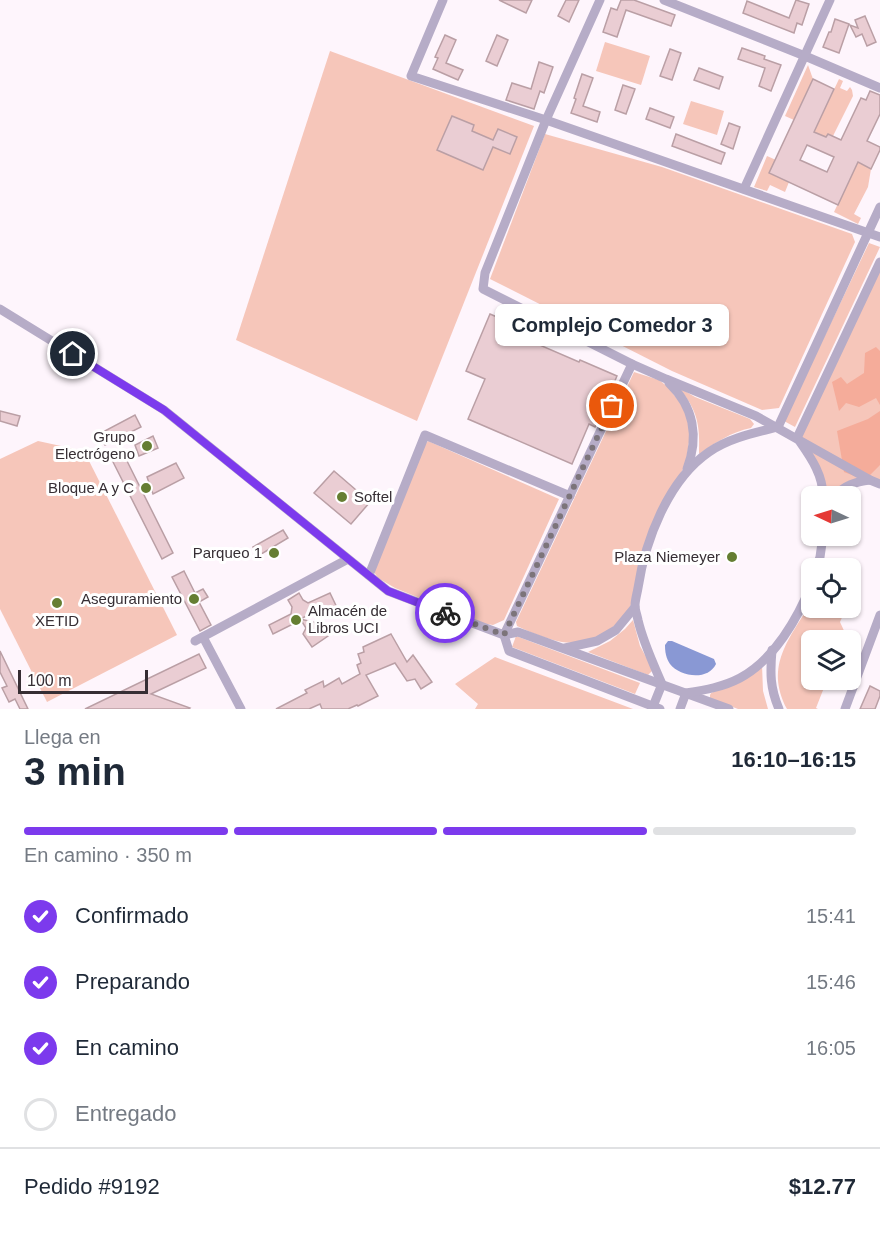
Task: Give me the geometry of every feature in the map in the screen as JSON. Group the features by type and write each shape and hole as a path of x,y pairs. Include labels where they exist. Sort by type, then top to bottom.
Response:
{"street":[{"path":"443,0 411,75 880,237"},
{"path":"600,0 546,120 485,273 483,289 632,364 756,416 880,484"},
{"path":"664,0 880,88"},
{"path":"744,189 830,0"},
{"path":"778,427 880,207"},
{"path":"797,438 880,262"},
{"path":"0,309 164,410 388,591 504,635 518,632 729,709"},
{"path":"632,364 504,635 509,651 655,708 662,684 642,635 635,607 647,545 663,508 686,474 709,452 741,436 778,427"},
{"path":"666,379 679,393 688,408 692,424 694,441 686,474"},
{"path":"369,575 425,435 570,496"},
{"path":"797,438 816,466 822,486"},
{"path":"848,486 855,482 870,480"},
{"path":"241,709 199,639 348,559"},
{"path":"564,649 597,642 616,630 635,607"},
{"path":"686,693 714,688 741,678 753,669 786,634 801,608"},
{"path":"845,709 876,639 880,615"},
{"path":"772,650 770,674 773,696 779,709"},
{"path":"680,709 686,693"}],"shaded area":[{"path":"605,42 650,56 641,85 596,71"},
{"path":"330,51 534,126 417,421 236,340"},
{"path":"808,65 813,79 794,120 785,116"},
{"path":"839,79 843,81 840,88 847,91 850,87 853,96 833,136 828,134 826,137 814,132"},
{"path":"691,101 724,111 717,135 683,124"},
{"path":"545,134 662,167 852,234 855,242 779,408 762,410 672,371 490,279"},
{"path":"767,156 776,160 789,182 785,192 770,185 767,191 754,187"},
{"path":"858,162 871,169 868,187 854,214 861,218 858,224 834,212"},
{"path":"869,243 880,247 795,427 784,421"},
{"path":"880,262 880,484 870,480 857,486 822,486 797,438"},
{"path":"876,347 880,351 880,405 876,398 859,407 846,403 839,411 832,382 841,377 847,384 864,373 865,353"},
{"path":"634,372 659,380 668,387 685,409 691,428 686,463 673,486 630,607 618,622 607,632 585,641 570,643 546,638 517,626 516,622"},
{"path":"678,387 695,397 750,419 754,424 751,428 730,435 699,454 699,435 694,411"},
{"path":"880,411 880,465 865,480 844,472 837,431 868,419"},
{"path":"38,441 84,451 177,635 47,702 0,609 0,459"},
{"path":"428,441 559,499 504,620 493,625 481,623 395,588 378,578 374,572"},
{"path":"802,618 842,618 840,622 844,630 801,630 801,690 823,690 816,708 818,709 787,709 778,679 782,653"},
{"path":"633,620 640,646 651,666 652,671 648,675 588,652 610,641"},
{"path":"516,636 640,683 635,694 512,647"},
{"path":"495,657 633,709 475,709 478,704 455,684"},
{"path":"762,665 763,691 768,709 738,709 710,698 711,693 735,683"}],"water":[{"path":"668,641 714,659 716,664 707,673 701,675 680,672 670,664 668,659 665,645"}],"building":[{"path":"499,0 532,0 526,13"},
{"path":"566,0 579,0 569,22 558,16"},
{"path":"621,0 634,0 675,15 671,26 626,10 617,37 603,32 611,8 617,10"},
{"path":"796,0 809,4 802,25 797,23 794,33 743,13 747,1 789,18"},
{"path":"865,16 876,42 867,46 862,34 856,37 850,25 858,28 855,20"},
{"path":"835,19 849,24 839,53 823,47"},
{"path":"445,35 456,40 446,63 463,70 458,80 433,69 438,58 435,57"},
{"path":"497,35 508,40 497,66 486,61"},
{"path":"742,48 765,56 764,59 781,65 771,91 759,86 765,68 738,59"},
{"path":"670,49 681,53 672,80 660,76"},
{"path":"539,62 553,67 544,93 540,91 534,109 506,100 512,83 531,89"},
{"path":"699,68 723,77 719,89 694,80"},
{"path":"582,74 593,78 583,106 600,112 597,122 571,113"},
{"path":"813,79 834,89 814,132 826,137 828,134 841,140 861,98 866,100 870,91 880,95 880,114 867,141 880,147 880,150 871,169 858,162 838,205 769,173","holes":["807,145 834,157 827,172 800,160"]},
{"path":"623,85 635,89 626,114 615,110"},
{"path":"650,108 674,117 670,128 646,119"},
{"path":"452,116 474,125 472,131 493,140 498,129 517,137 510,154 493,147 483,170 437,150"},
{"path":"729,123 740,127 733,149 721,144"},
{"path":"676,134 725,153 721,164 672,146"},
{"path":"490,314 525,329 521,337 617,376 595,427 589,424 572,464 468,419 485,379 466,371"},
{"path":"0,411 20,416 17,426 0,421"},
{"path":"135,415 141,427 105,445 99,434"},
{"name":"Grupo Electrógeno","path":"153,436 158,448 139,456 135,445"},
{"path":"122,451 173,553 162,559 110,456"},
{"path":"176,463 184,478 153,494 147,477"},
{"name":"Softel","path":"334,471 370,502 351,524 314,493"},
{"path":"283,530 288,538 258,556 253,547"},
{"name":"Aseguramiento","path":"184,571 195,593 203,589 208,597 199,602 211,625 200,631 172,577"},
{"name":"Almacén de Libros UCI","path":"299,593 308,603 330,593 340,614 332,618 326,607 300,619 321,624 328,636 312,647 303,634 306,628 301,620 273,634 269,625 291,614 292,607 288,600"},
{"path":"391,634 407,662 413,655 432,682 421,689 415,679 407,681 395,663 366,675 378,696 358,706 348,709 322,709 320,704 309,709 276,709 307,693 305,690 323,681 324,687 339,678 342,684 360,674 357,665 361,663 358,654 364,652 363,647"},
{"path":"0,651 28,709 20,709 15,699 9,702 2,688 7,686 0,672"},
{"path":"199,654 206,668 151,694 189,709 85,709"},
{"path":"870,686 880,691 875,709 860,709"}],"way so far":[{"path":"445,613 504,635 612,406"}],"place":[{"name":"Complejo Comedor 3","path":"612,406"},
{"name":"Grupo Electrógeno","path":"147,446"},
{"name":"Bloque A y C","path":"146,488"},
{"name":"Softel","path":"342,497"},
{"name":"Parqueo 1","path":"274,553"},
{"name":"Plaza Niemeyer","path":"732,557"},
{"name":"Aseguramiento","path":"194,599"},
{"name":"XETID","path":"57,603"},
{"name":"Almacén de Libros UCI","path":"296,620"}],"route":[{"path":"73,354 164,410 388,591 445,613"}]}
